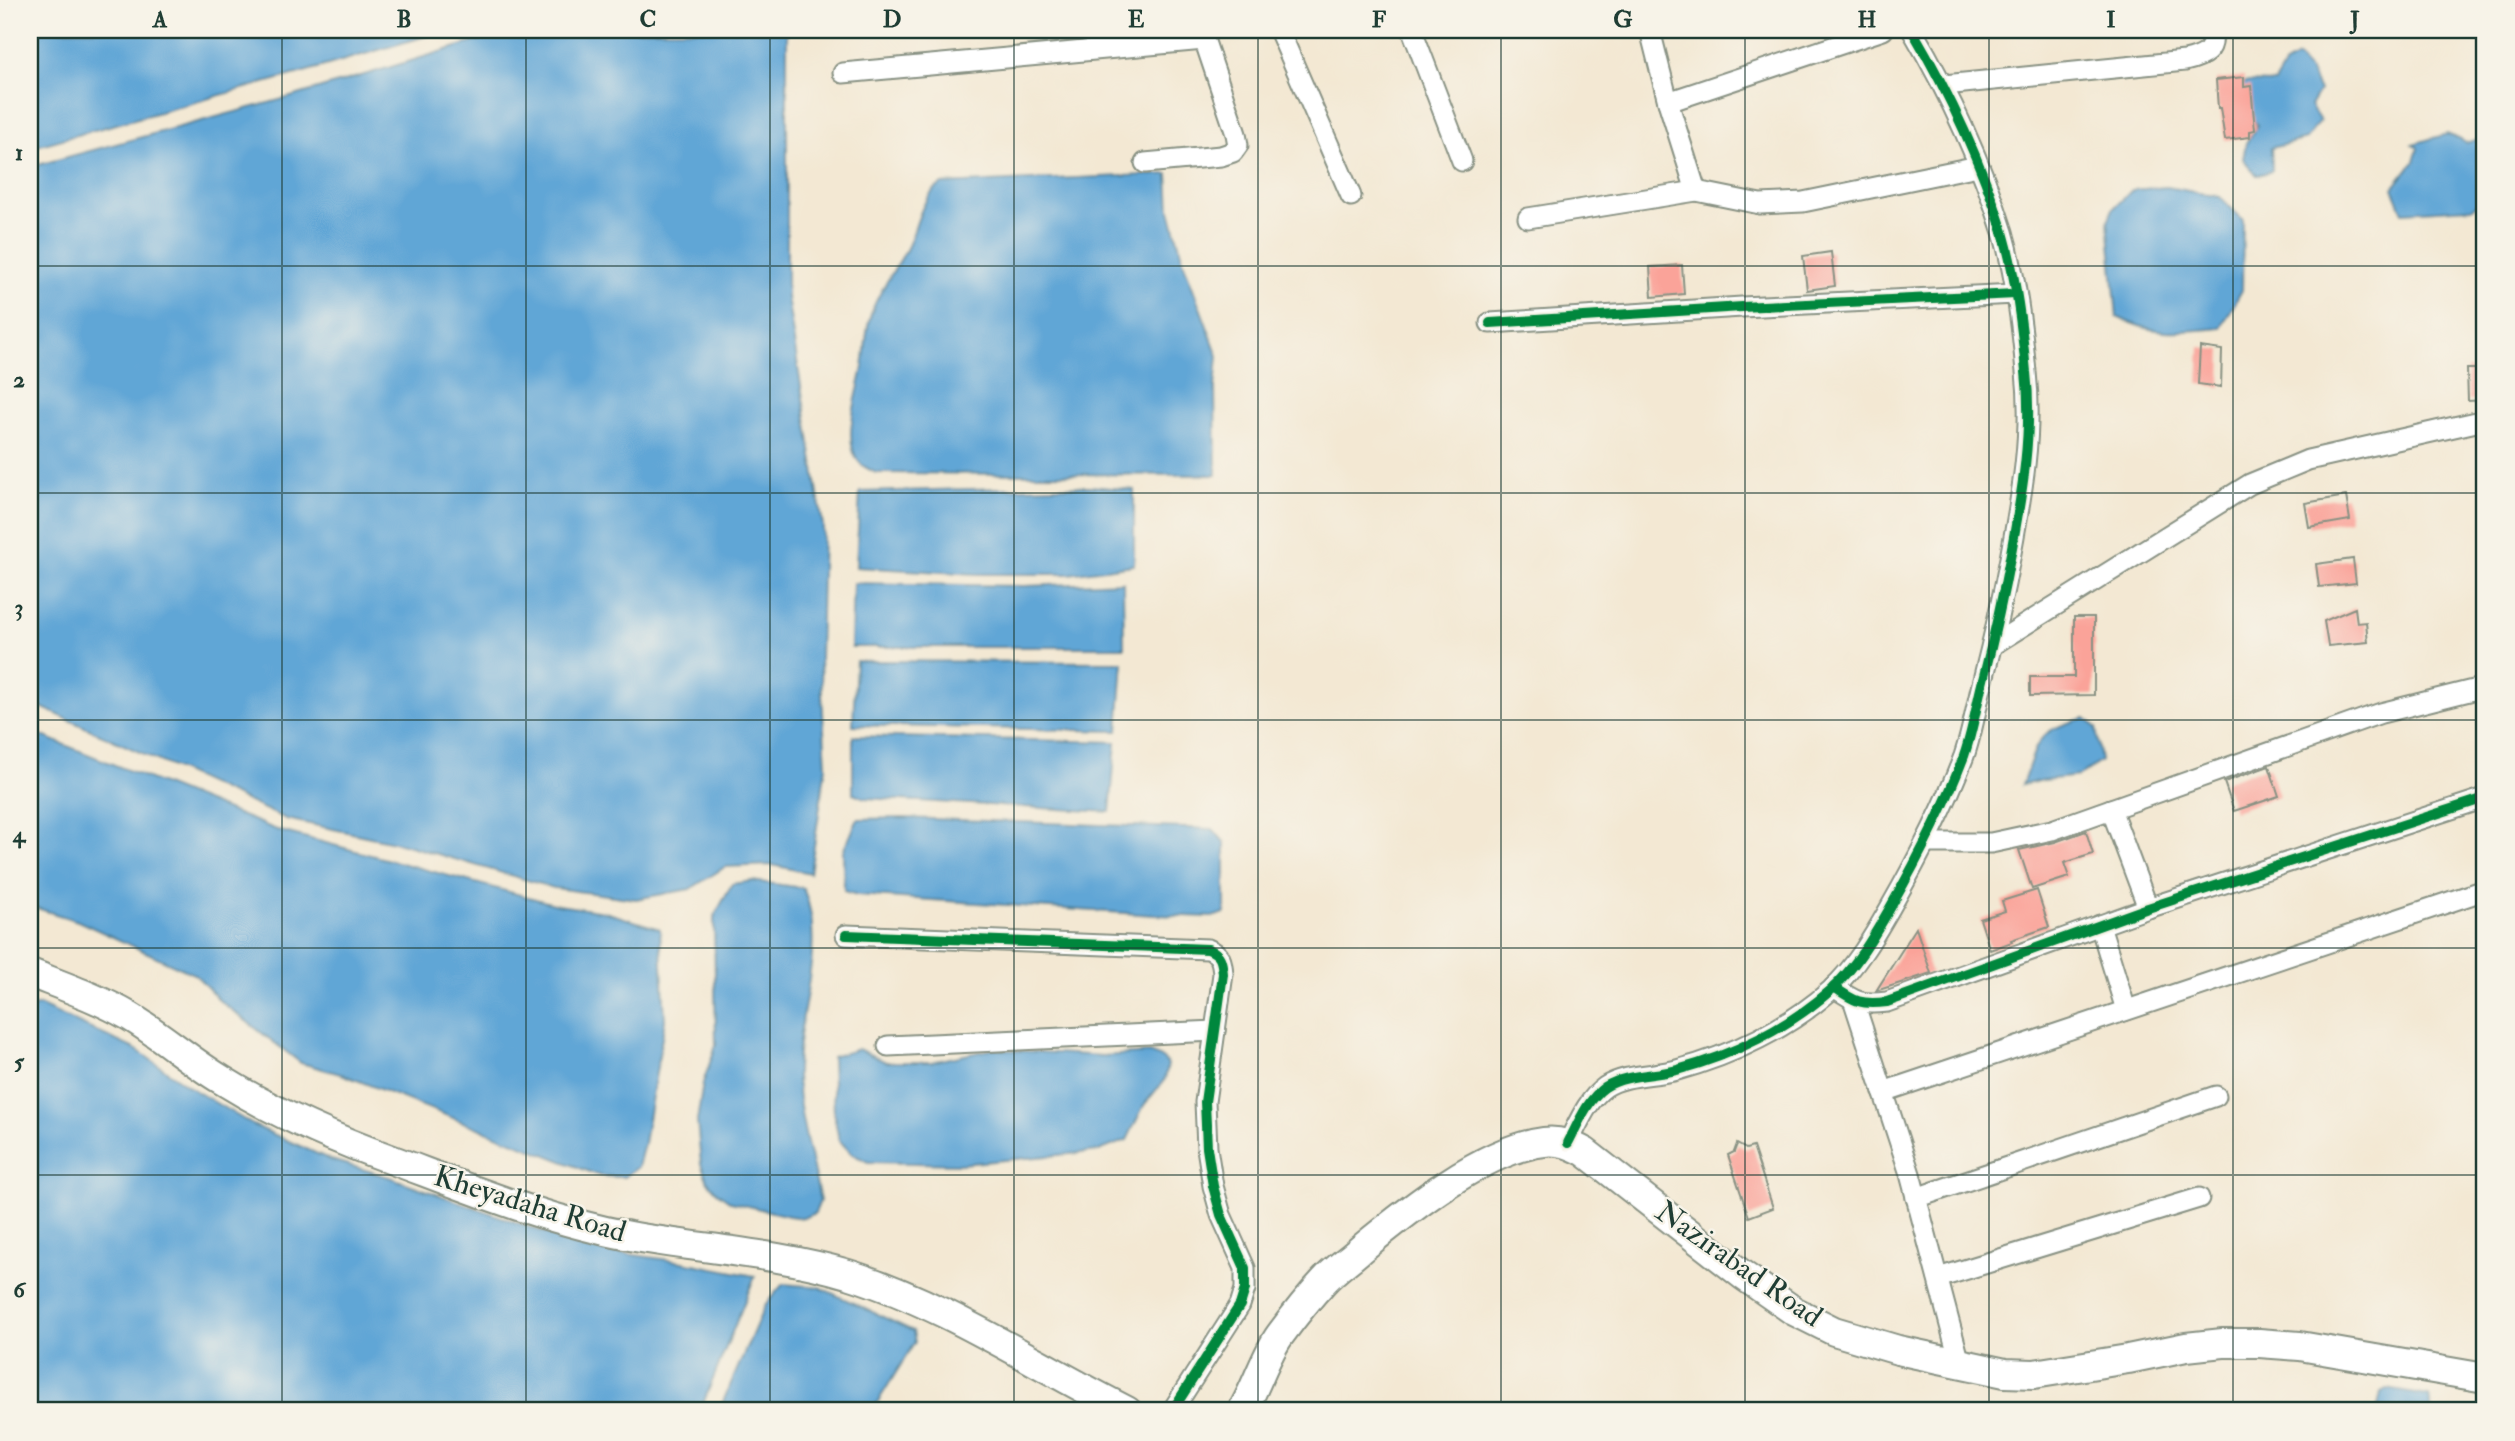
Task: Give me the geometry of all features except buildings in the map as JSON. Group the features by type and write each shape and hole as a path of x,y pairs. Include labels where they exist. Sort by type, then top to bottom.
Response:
{"main road":[{"name":"Kheyadaha Road","path":"30,973 126,1014 221,1079 280,1113 358,1147 489,1196 581,1225 629,1236 809,1263 881,1285 1009,1347 1128,1411"},
{"path":"1242,1411 1278,1339 1302,1306 1326,1279 1385,1229 1479,1165 1511,1151 1544,1142 1568,1143"},
{"name":"Nazirabad Road","path":"1568,1143 1615,1173 1704,1245 1794,1311 1834,1331 1898,1350 2005,1373 2034,1374 2186,1347 2259,1343 2300,1346 2485,1378"}],"street":[{"path":"1279,30 1351,196"},
{"path":"1412,30 1462,161"},
{"path":"1650,30 1668,102 1696,191"},
{"path":"1668,102 1883,30"},
{"path":"1568,1143 1584,1111 1607,1086 1706,1062 1751,1042 1805,1011 1834,987 1866,947 1926,843 1965,752 1994,644 2028,450 2027,375 2016,294 2003,234 1944,85 1912,30"},
{"path":"1944,85 2185,61 2202,57 2210,48 2213,37 2211,30"},
{"path":"843,74 1203,35 1238,145 1233,152 1221,156 1145,163"},
{"path":"1528,218 1696,191 1760,204 1784,204 1978,166"},
{"path":"1490,324 1742,307 2016,294"},
{"path":"1994,644 2250,484 2308,460 2485,420"},
{"path":"1926,843 1991,843 2052,830 2381,713 2485,687"},
{"path":"1834,987 1854,1002 1887,1002 2148,908 2485,798"},
{"path":"2111,809 2148,908"},
{"path":"1883,1092 2485,890"},
{"path":"2100,925 2126,1010"},
{"path":"846,935 1208,949 1217,953 1222,960 1223,974 1205,1102 1207,1148 1221,1215 1245,1268 1245,1289 1240,1305 1172,1411"},
{"path":"1854,1002 1916,1198 1959,1363"},
{"path":"888,1046 1215,1031"},
{"path":"1916,1198 2216,1096"},
{"path":"1938,1278 2199,1198"}],"water":[{"path":"30,30 446,30 30,148"},
{"path":"513,30 787,30 787,297 823,526 820,659 826,766 810,873 772,865 725,867 690,889 636,899 554,888 403,844 286,819 30,702 30,167 298,95"},
{"path":"2297,57 2310,72 2319,91 2310,106 2320,121 2306,139 2271,148 2272,171 2257,175 2243,159 2246,143 2257,125 2236,100 2241,82 2274,83 2285,64"},
{"path":"2447,134 2466,143 2485,137 2485,199 2471,208 2403,212 2393,188 2414,162 2418,148 2413,144"},
{"path":"1168,174 1170,210 1184,264 1218,356 1215,387 1216,475 876,473 862,465 855,456 851,432 869,321 878,297 907,248 924,204 935,190 942,184"},
{"path":"2167,187 2220,197 2243,220 2242,290 2221,328 2156,330 2117,317 2108,221 2113,209 2132,190"},
{"path":"1089,486 1134,490 1134,565 1069,574 977,574 856,567 860,492"},
{"path":"1123,582 1124,647 851,647 853,583 1024,586"},
{"path":"856,661 1123,662 1118,731 853,725"},
{"path":"2086,718 2096,728 2101,761 2079,776 2022,785 2041,739 2057,727"},
{"path":"30,731 277,830 558,905 605,912 660,929 665,1020 638,1167 624,1177 600,1176 344,1075 301,1063 220,1001 196,975 78,921 30,906"},
{"path":"853,736 1116,742 1110,812 865,798 853,793"},
{"path":"904,818 1213,829 1225,843 1225,913 1212,917 1154,915 857,895 844,891 843,851 858,819"},
{"path":"752,881 803,888 810,910 812,956 797,1074 803,1122 820,1201 815,1213 803,1218 731,1202 708,1182 701,1164 697,1121 703,1083 716,1045 714,917 732,884"},
{"path":"39,1005 137,1050 191,1088 253,1125 331,1160 389,1177 546,1233 613,1252 755,1276 700,1411 30,1411 30,1008"},
{"path":"858,1049 886,1062 931,1062 993,1049 1102,1056 1149,1053 1162,1058 1168,1064 1165,1079 1144,1105 1127,1140 1099,1151 961,1164 868,1162 852,1154 839,1140 834,1114 832,1057"},
{"path":"783,1284 819,1287 913,1331 915,1342 872,1411 719,1411 765,1305"},
{"path":"2387,1389 2429,1396 2431,1411 2377,1411 2381,1392"}],"cycle path":[{"path":"1568,1143 1588,1105 1605,1087 1631,1077 1677,1070 1719,1057 1778,1028 1831,990 1871,940 1911,871 1948,795 1967,747 1998,619 2015,530 2025,463 2028,395 2018,302 2003,232 1963,128 1912,30"},
{"path":"1490,323 1742,307 2016,294"},
{"path":"1834,987 1859,1001 1887,1002 2148,908 2485,798"},
{"path":"846,935 1208,949 1218,956 1223,974 1205,1102 1207,1148 1221,1215 1245,1268 1245,1289 1240,1305 1172,1411"}]}
